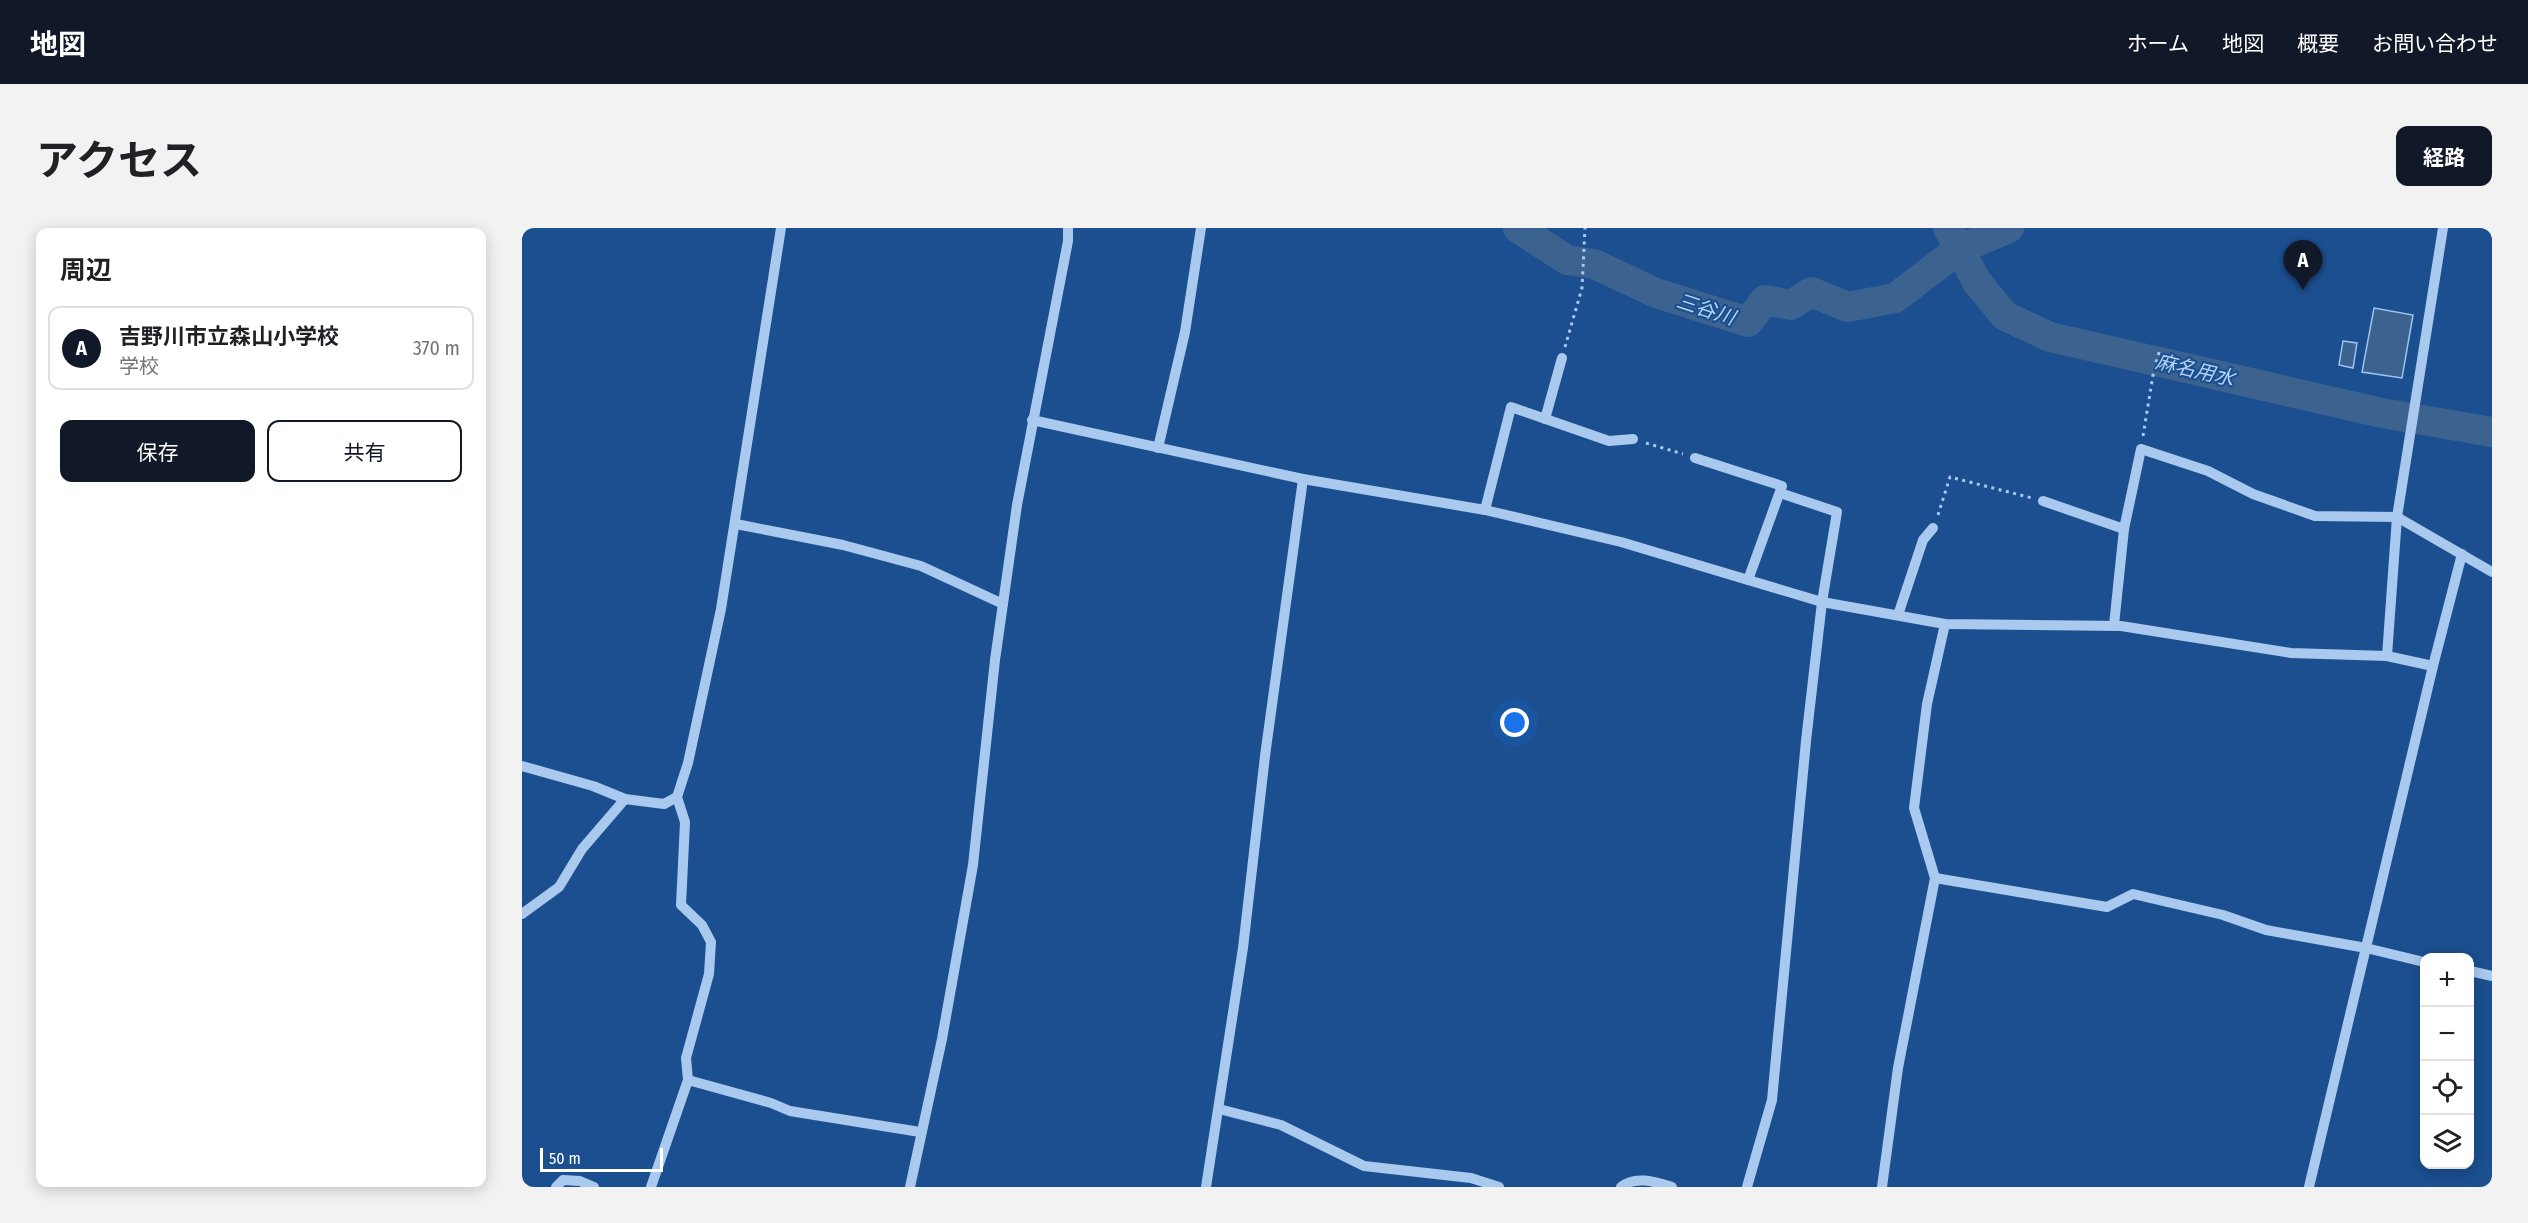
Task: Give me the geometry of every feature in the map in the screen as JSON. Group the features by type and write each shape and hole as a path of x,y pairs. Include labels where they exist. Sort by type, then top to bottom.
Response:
{"street":[{"path":"651,1187 688,1080 686,1058 709,974 711,942 702,925 681,904 686,822 677,797 688,763 702,703 736,524 781,228"},
{"path":"910,1187 920,1132 942,1040 973,865 995,660 1032,420 1068,241 1068,228"},
{"path":"1158,448 1185,332 1201,228"},
{"path":"2387,656 2397,517 2443,228"},
{"path":"1545,419 1562,358"},
{"path":"1485,510 1511,407 1610,441 1633,439"},
{"path":"1032,420 1303,479 1485,510 1621,542 1822,602 1945,624 2114,625 2291,653 2387,656 2433,666"},
{"path":"2114,625 2124,529 2141,449 2208,471 2253,494 2315,516 2397,517 2492,572"},
{"path":"1695,459 1782,486 1748,580"},
{"path":"1206,1187 1243,948 1265,756 1303,479"},
{"path":"1747,1187 1772,1100 1822,602 1837,512 1780,493"},
{"path":"2043,501 2124,529"},
{"path":"736,524 843,545 921,566 1004,604"},
{"path":"1898,615 1923,540 1933,528"},
{"path":"2309,1187 2433,666 2462,554"},
{"path":"1882,1187 1898,1068 1935,878 1914,808 1927,704 1945,624"},
{"path":"522,766 593,786 625,799 664,804 677,797"},
{"path":"522,914 559,887 582,849 625,799"},
{"path":"1935,878 2107,907 2133,894 2223,915 2266,930 2366,948 2420,961"},
{"path":"2474,972 2492,976"},
{"path":"688,1080 771,1103 790,1111 920,1132"},
{"path":"1219,1108 1281,1125 1364,1166 1471,1178 1499,1187"},
{"path":"556,1187 563,1180 580,1181 594,1187"},
{"path":"1620,1187 1627,1182 1651,1181 1672,1187"}],"path":[{"path":"1562,358 1582,288 1585,228"},
{"path":"2141,449 2154,369 2160,350"},
{"path":"1633,439 1695,459"},
{"path":"1933,528 1950,477 2043,501"}],"water":[{"path":"2374,308 2413,315 2402,378 2362,372"},
{"path":"2343,341 2357,343 2353,368 2339,365"}],"waterway":[{"name":"三谷川","path":"1518,228 1567,260 1594,264 1656,293 1748,322 1765,300 1791,305 1811,292 1848,307 1895,298 1950,256"},
{"name":"麻名用水","path":"1948,228 1977,282 2005,316 2050,337 2382,413 2492,432"},
{"name":"三谷川","path":"1969,245 2009,228"}],"place":[{"name":"吉野川市立森山小学校","path":"2303,290"}]}
